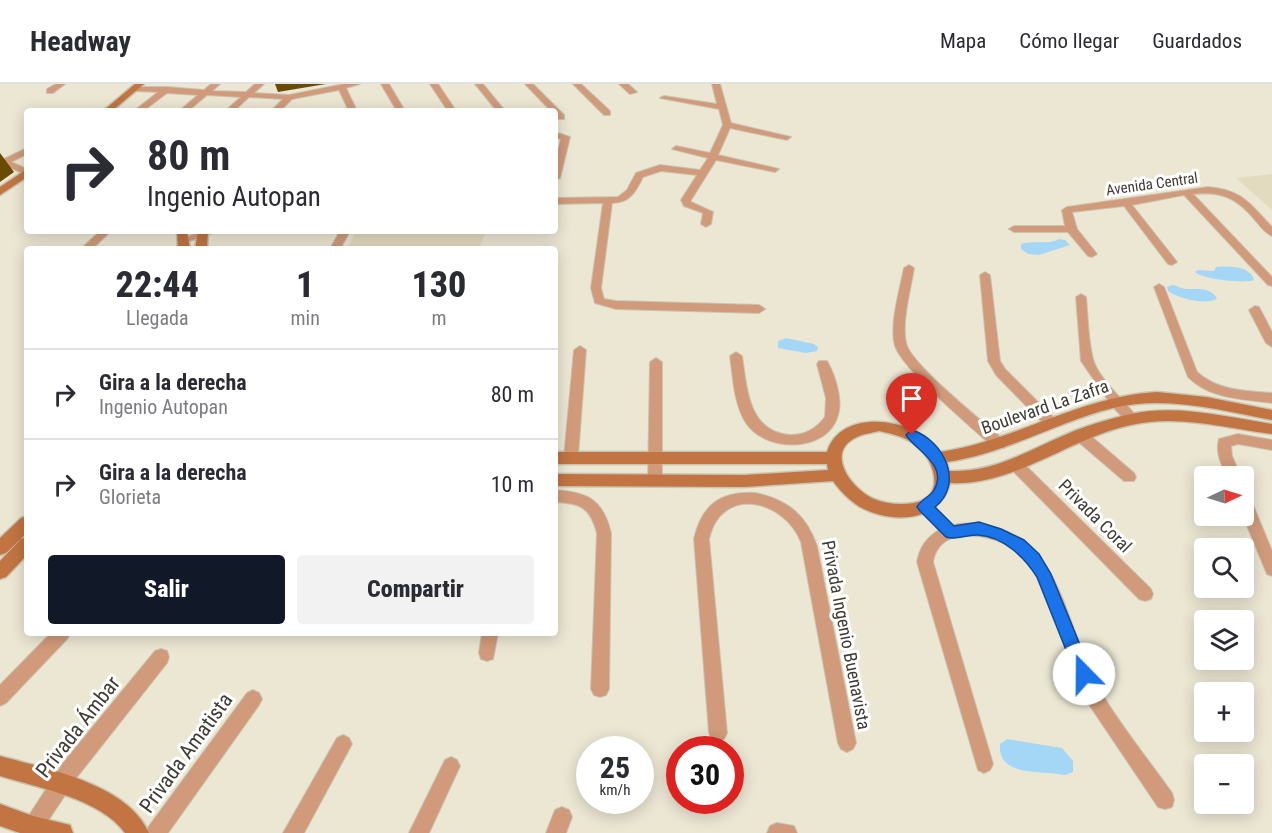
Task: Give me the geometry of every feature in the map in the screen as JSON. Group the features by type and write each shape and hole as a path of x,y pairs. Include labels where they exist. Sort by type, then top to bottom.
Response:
{"street":[{"path":"50,91 61,84"},
{"path":"142,108 173,84"},
{"path":"187,108 216,84"},
{"path":"232,108 260,84"},
{"path":"280,108 294,99 356,84"},
{"path":"385,84 400,108"},
{"path":"434,84 450,108"},
{"path":"479,84 499,108"},
{"path":"529,84 552,108"},
{"path":"577,84 607,113"},
{"path":"623,84 633,92"},
{"path":"706,224 708,212 687,204 686,200 713,157 727,125 716,84"},
{"path":"111,108 138,86 164,90 294,99"},
{"path":"342,87 352,108"},
{"path":"664,98 722,107"},
{"path":"558,114 561,117"},
{"path":"727,125 787,137"},
{"path":"558,136 566,137 558,166"},
{"path":"676,149 776,169"},
{"path":"2,161 24,153"},
{"path":"2,161 24,171"},
{"path":"558,201 620,200 631,192 639,175 660,168 701,173"},
{"path":"0,192 24,174"},
{"name":"Avenida Central","path":"1072,229 1066,216 1067,210 1126,203 1186,192 1216,191 1240,198 1272,233"},
{"path":"1186,192 1272,283"},
{"path":"608,201 596,288 599,301 616,305 759,309"},
{"path":"1126,203 1172,262"},
{"name":"Avenida Central","path":"1255,212 1272,221"},
{"path":"1014,229 1072,229 1092,254"},
{"path":"89,246 103,234"},
{"path":"184,240 200,234"},
{"path":"909,268 899,336 902,350 916,367 999,444"},
{"path":"985,275 994,361 1000,372 1050,422"},
{"path":"1159,287 1192,374 1198,382 1208,387 1272,398"},
{"path":"1082,297 1087,361 1116,403 1132,419"},
{"path":"1255,310 1272,343"},
{"path":"571,457 580,351"},
{"path":"736,356 747,411 752,422 777,439 792,440 812,437 823,429 832,416 833,403 823,364"},
{"path":"655,480 656,362"},
{"path":"1249,395 1255,412"},
{"name":"Boulevard La Zafra","path":"937,458 961,456 999,444 1050,422 1139,398 1170,397 1255,412 1270,424"},
{"name":"Boulevard La Zafra","path":"944,477 971,478 1016,465 1080,435 1132,419 1173,415 1270,424"},
{"path":"1229,466 1225,456 1224,443 1238,439 1272,443 1270,424"},
{"path":"879,426 912,435 926,445 937,458 944,477 943,487 938,496 925,507 902,512 868,505 854,496 837,475 833,458 839,441 849,433 879,426"},
{"path":"1080,435 1129,477"},
{"path":"792,440 795,458"},
{"path":"558,458 833,458"},
{"name":"Privada Coral","path":"1016,465 1145,594"},
{"path":"558,480 744,482 837,475"},
{"path":"744,482 749,499"},
{"path":"558,496 585,501 594,508 601,520 604,533 600,689"},
{"name":"Privada Ingenio Buenavista","path":"718,733 701,544 704,529 717,508 730,501 765,500 790,513 804,530 810,546 847,744"},
{"path":"925,507 951,532"},
{"path":"1254,525 1272,569"},
{"path":"0,548 24,526"},
{"path":"984,764 925,562 928,549 937,539 951,532 979,529 1018,545 1034,559 1043,574 1092,694 1165,800"},
{"path":"0,572 24,547"},
{"path":"0,697 59,636"},
{"path":"487,652 490,636"},
{"name":"Privada Ámbar","path":"33,827 61,784 162,657"},
{"name":"Privada Amatista","path":"156,833 253,699"},
{"path":"293,833 343,744"},
{"path":"0,766 61,784 122,812 138,833"},
{"path":"419,833 451,766"},
{"path":"0,815 33,827 62,833"},
{"path":"777,833 787,833"}],"shaded area":[{"path":"1272,174 1272,210 1236,178"},
{"path":"354,234 485,234 480,246 348,246"}],"water":[{"path":"1059,239 1065,240 1070,245 1039,255 1028,254 1021,249 1021,244 1051,242"},
{"path":"1216,267 1244,269 1252,275 1254,280 1223,280 1205,277 1195,272 1198,270 1214,271"},
{"path":"1173,285 1185,289 1212,292 1217,299 1199,301 1185,299 1168,291 1167,287"},
{"path":"786,338 814,344 818,347 817,351 806,353 778,348 778,341"},
{"path":"1007,739 1062,748 1073,761 1073,772 1065,775 1013,767 1001,755 1000,744"}],"route":[{"path":"912,435 926,445 937,458 944,477 943,487 938,496 925,507 951,532 979,529 1001,536 1018,545 1034,559 1043,574 1084,674"}]}
